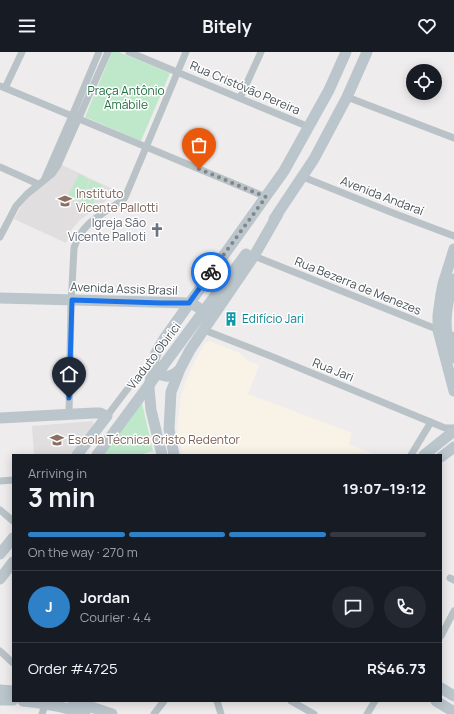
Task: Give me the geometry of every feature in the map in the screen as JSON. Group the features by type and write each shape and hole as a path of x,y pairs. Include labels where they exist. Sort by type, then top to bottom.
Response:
{"main road":[{"name":"Avenida Assis Brasil","path":"0,298 189,303 284,171 329,90 346,52"},
{"path":"174,454 169,429 171,392 180,369 190,350 250,255 314,160 347,97 367,52"},
{"path":"454,249 441,294 438,315 446,333 454,358"},
{"name":"Viaduto Obirici","path":"97,454 250,255"},
{"path":"454,278 449,295 446,333 454,391"},
{"path":"162,454 151,410 149,388 156,353 189,303 196,305 204,313 204,330"},
{"path":"154,360 154,368 160,375 173,375 180,369"},
{"path":"0,418 94,413 100,413 107,416 78,454"},
{"path":"425,454 454,430"},
{"path":"442,457 454,447"},
{"path":"0,554 12,539"},
{"path":"0,579 12,563"},
{"path":"442,689 454,696"},
{"path":"0,690 12,691"},
{"path":"0,700 12,700"},
{"path":"34,702 68,708 85,714"},
{"path":"76,702 112,714"},
{"path":"438,702 454,712"}],"street":[{"path":"22,52 3,87 266,197"},
{"path":"76,118 99,52"},
{"path":"0,237 16,206 26,194 42,182 76,118 108,52"},
{"name":"Rua Cristóvão Pereira","path":"129,52 309,127"},
{"path":"69,414 74,248 79,236 89,223 124,199 186,52"},
{"path":"240,98 262,52"},
{"path":"347,97 454,138"},
{"path":"0,167 42,182"},
{"name":"Avenida Andaraí","path":"302,177 454,236"},
{"name":"Rua Bezerra de Menezes","path":"250,255 446,333"},
{"name":"Rua Jari","path":"204,330 274,357 445,428 454,430"},
{"path":"107,416 132,383"},
{"path":"412,454 431,422"},
{"path":"0,481 12,480"},
{"path":"0,510 12,520"},
{"path":"442,634 454,611"},
{"path":"0,651 12,662"},
{"path":"154,714 163,702"},
{"path":"217,702 221,714"},
{"path":"293,702 314,714"},
{"path":"367,714 374,702"},
{"path":"42,714 46,704"}],"shaded area":[{"name":"Instituto Vicente Pallotti","path":"60,164 117,191 80,220 72,229 66,243 14,219 31,193 53,178"},
{"path":"210,341 240,353 247,360 259,365 248,394 352,433 349,444 374,454 183,454 177,429 181,396 189,373 205,343"},
{"name":"Escola Técnica Cristo Redentor","path":"93,421 93,426 71,454 34,454 32,426"}],"green space":[{"name":"Praça Antônio Amábile","path":"112,52 119,52 170,73 141,141 85,117"},
{"path":"79,174 90,180 79,201 68,196"},
{"path":"91,180 102,185 91,207 80,202"},
{"path":"142,403 153,451 142,454 103,454"}],"way so far":[{"path":"199,169 266,197 211,272"}],"place":[{"name":"Instituto Vicente Pallotti","path":"65,201"},
{"name":"Igreja São Vicente Palloti","path":"157,230"},
{"name":"Edifício Jari","path":"231,319"},
{"name":"Escola Técnica Cristo Redentor","path":"57,440"}],"route":[{"path":"69,398 72,300 189,303 211,272"}]}
